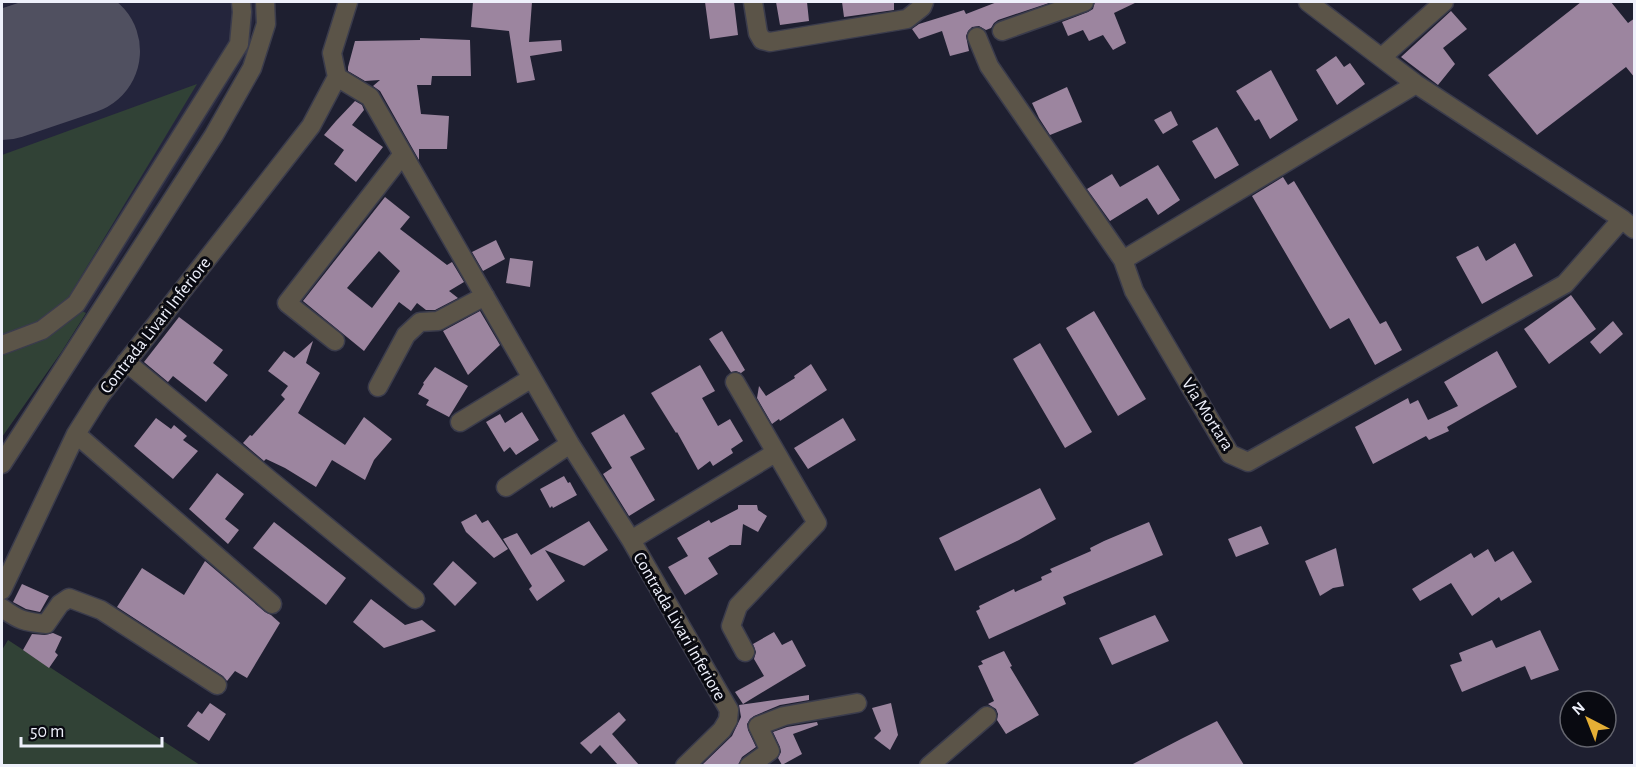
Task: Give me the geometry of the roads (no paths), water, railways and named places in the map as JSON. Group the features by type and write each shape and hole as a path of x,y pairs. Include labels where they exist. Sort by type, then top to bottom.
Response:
{"street":[{"path":"2,345 42,330 76,304 239,44 241,2"},
{"path":"2,465 214,135 247,78 266,24 265,2"},
{"path":"336,77 332,53 348,2"},
{"path":"753,2 758,33 762,40 770,42 907,19 922,7 924,2"},
{"path":"1002,31 1084,2"},
{"name":"Via Mortara","path":"977,36 989,66 1123,260 1134,291 1230,454 1248,462 1565,284 1628,224 1416,84 1308,2"},
{"path":"1382,57 1444,2"},
{"name":"Contrada Livari Inferiore","path":"2,590 76,434 100,396 311,126 336,77 370,97 570,444 631,540 729,710 728,720 722,730 685,765"},
{"path":"1123,260 1416,84"},
{"path":"335,341 287,303 403,154"},
{"path":"378,387 406,335 420,322 438,321 485,296"},
{"path":"126,362 415,599"},
{"path":"460,422 532,378"},
{"path":"735,382 817,523 738,606 731,626 745,652"},
{"path":"76,434 272,604"},
{"path":"506,487 570,444"},
{"name":"Contrada Livari Inferiore","path":"631,540 775,453"},
{"path":"2,608 19,620 46,624 60,604 69,598 101,610 216,685"},
{"path":"749,765 770,751 758,726 784,716 857,703"},
{"path":"929,765 987,716"}]}
